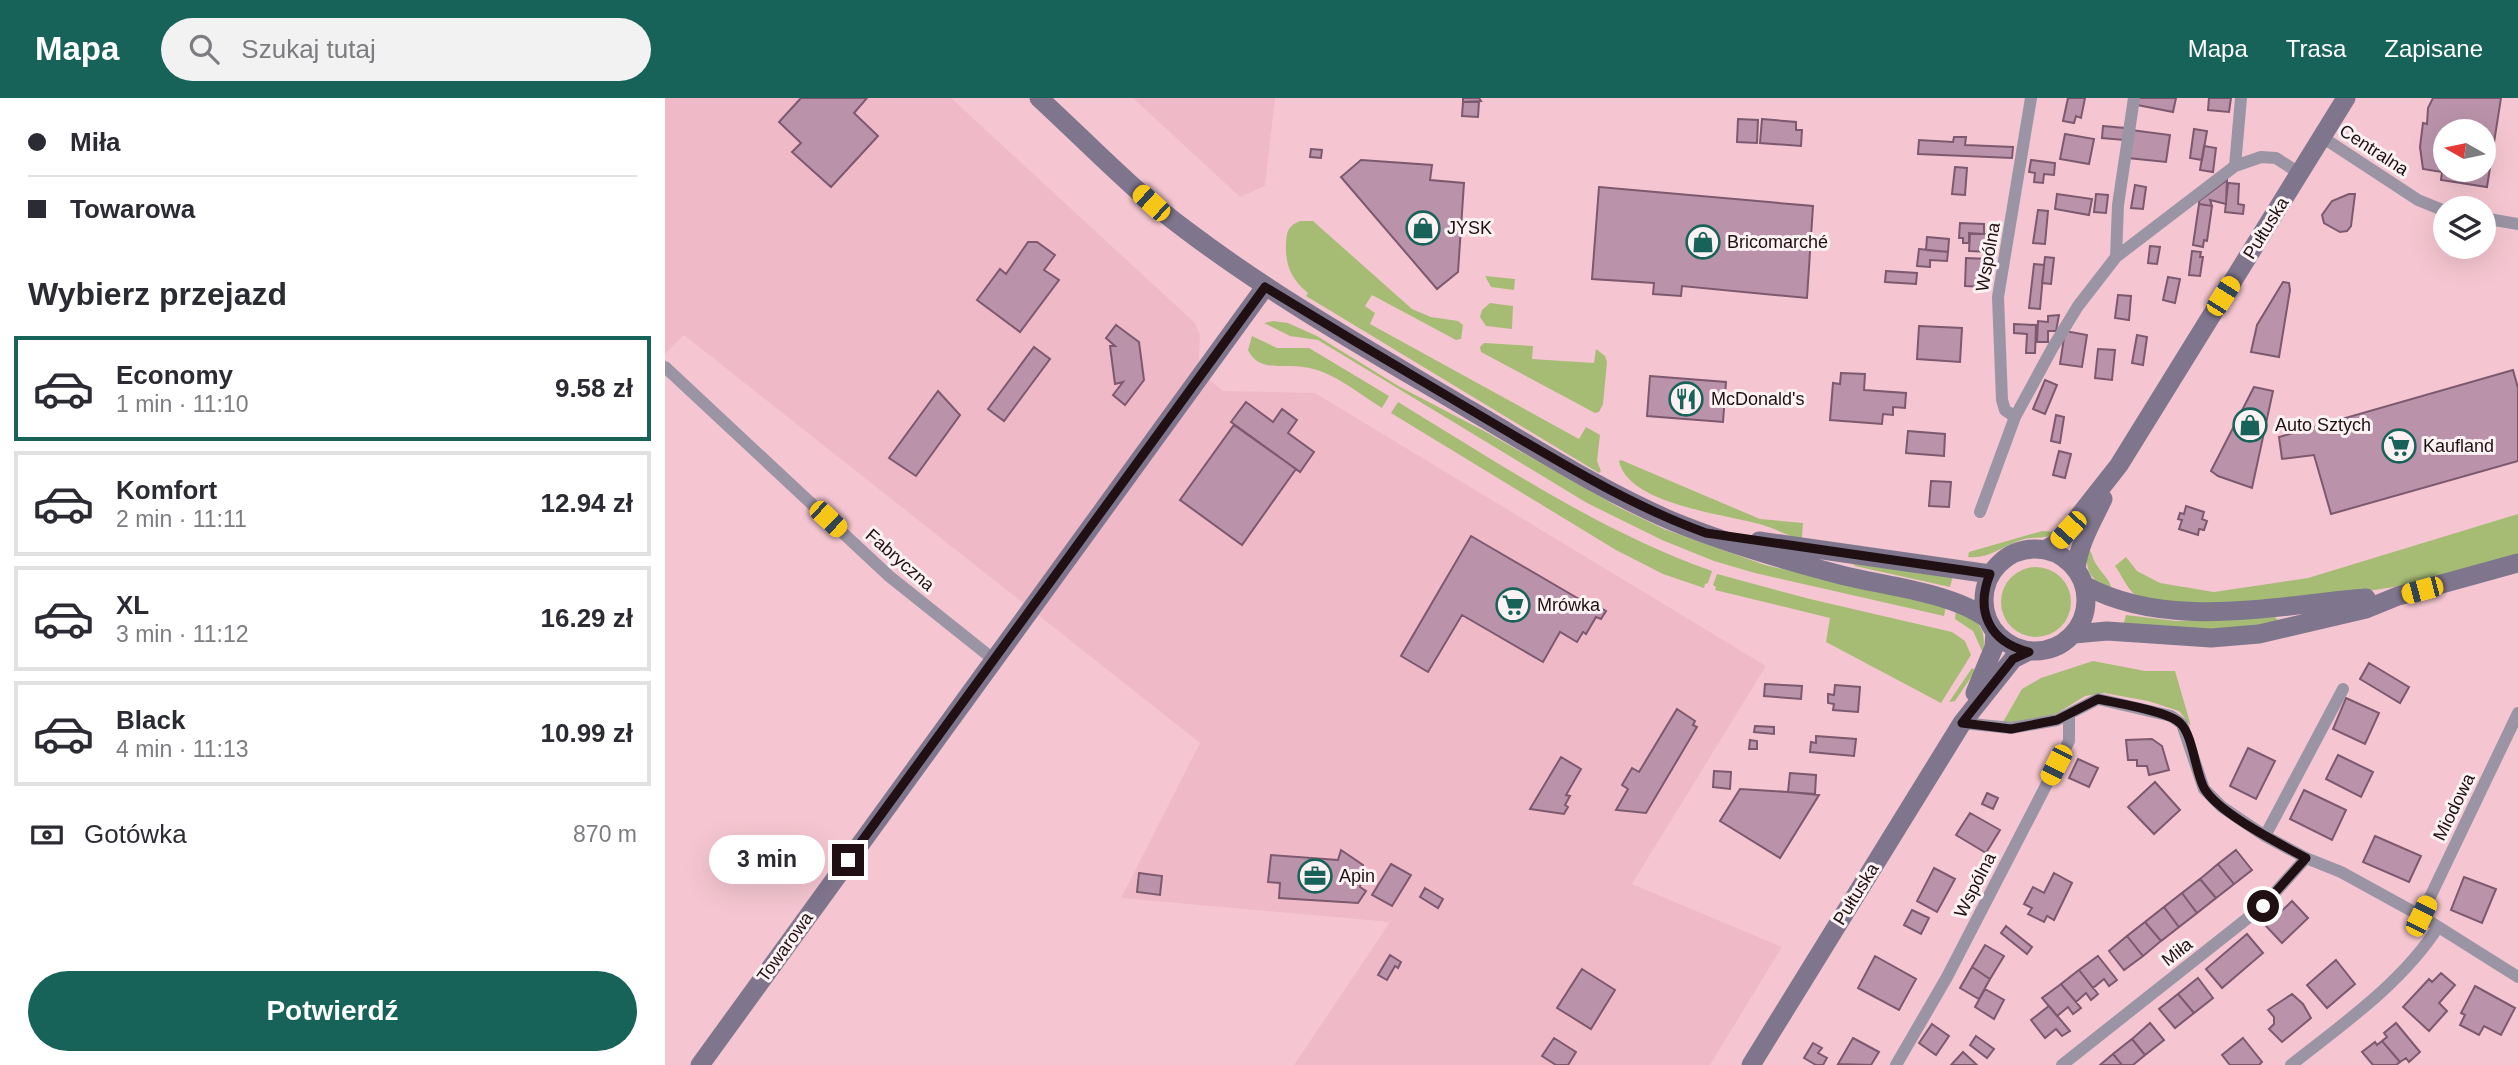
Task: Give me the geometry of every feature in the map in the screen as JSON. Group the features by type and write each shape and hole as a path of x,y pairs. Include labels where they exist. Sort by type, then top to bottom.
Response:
{"main road":[{"path":"1039,98 1151,203 1265,287 1612,491 1671,520 1765,554 1953,601 1976,610 2010,645 2029,652 2049,650 2074,634 2085,611 2080,577"},
{"name":"Pułtuska","path":"2080,577 2077,554 2119,465 2346,98"},
{"name":"Towarowa","path":"700,1065 1265,287"},
{"name":"Pułtuska","path":"2045,550 2068,530 2119,465"},
{"path":"1706,533 1990,574"},
{"path":"1990,625 1984,595 1990,574 2010,555 2027,549 2045,550 2062,556 2080,577 2115,599 2164,610 2259,609 2398,596"},
{"path":"2074,634 2107,631 2211,638 2259,634 2366,609 2398,596 2518,564"},
{"name":"Pułtuska","path":"1962,723 1994,647 1990,625"},
{"name":"Pułtuska","path":"1751,1065 1962,723 2013,659 2029,652"}],"street":[{"name":"Wspólna","path":"2015,417 2005,410 2002,400 1998,297 2031,98"},
{"path":"2116,257 2118,205 2134,98"},
{"path":"2235,166 2241,98"},
{"name":"Centralna","path":"2322,137 2417,200 2433,206"},
{"path":"1980,512 2015,417 2066,326 2116,257 2235,166 2261,157 2276,158 2299,173"},
{"path":"2496,220 2518,224"},
{"name":"Fabryczna","path":"665,367 889,576 993,659"},
{"path":"2265,836 2343,690"},
{"path":"1962,723 2011,729 2057,720 2098,699 2171,716 2182,724 2204,789 2222,807 2265,836 2306,858 2341,872 2421,916 2518,976"},
{"name":"Miodowa","path":"2421,916 2518,713"},
{"name":"Wspólna","path":"1896,1065 1947,977 2069,741 2069,715"},
{"name":"Miła","path":"2062,1065 2263,906 2306,858"},
{"path":"2291,1065 2358,1012 2421,954 2438,927"}],"shaded area":[{"path":"665,98 951,98 1195,323 1200,335 1198,371 1223,391 1315,393 1766,666 1632,884 1782,947 1710,1065 1294,1065 1390,922 1121,898 1200,743 684,335 665,354"},
{"path":"1133,98 1275,98 1265,186 1240,197"}],"green space":[{"path":"1300,221 1313,221 1412,309 1431,317 1458,321 1463,325 1461,339 1456,340 1372,295 1365,306 1375,313 1370,324 1579,439 1586,427 1600,435 1597,461 1601,471 1599,473 1306,296 1308,293 1290,271 1286,251 1289,229"},
{"path":"1485,276 1515,279 1514,290 1491,287"},
{"path":"1490,303 1513,306 1512,329 1486,326 1480,317 1482,310"},
{"path":"1264,323 1288,323 1317,336 1400,387 1620,508 1664,529 1765,565 1946,606 1944,616 1755,573 1714,561 1662,540 1587,503 1318,340 1290,336"},
{"path":"1252,336 1277,348 1309,348 1389,396 1382,408 1324,373 1303,367 1271,366 1258,362 1248,350"},
{"path":"1484,343 1533,346 1532,359 1594,363 1596,349 1605,356 1607,362 1603,404 1599,412 1595,413 1481,352 1480,347"},
{"path":"1398,402 1590,516 1670,555 1712,571 1708,583 1704,588 1663,574 1616,550 1391,413"},
{"path":"1619,461 1760,519 1803,523 1802,537 1799,539 1763,525 1704,512 1659,498 1640,488 1626,476"},
{"path":"2518,514 2518,554 2444,576 2377,590 2261,602 2180,604 2151,600 2133,593 2115,566 2126,557 2137,571 2160,583 2214,592 2308,578"},
{"path":"2042,531 2058,532 2021,540 1982,556 1968,557 1969,552"},
{"path":"2088,548 2112,591 2094,579 2088,569"},
{"path":"1853,564 1953,576 1950,587"},
{"path":"2036,567 2061,577 2071,602 2061,627 2036,637 2011,627 2001,602 2011,577"},
{"path":"1717,574 1952,632 1965,641 1971,655 1941,703 1826,642 1830,618 1715,590 1713,585"},
{"path":"1956,608 1970,617 1982,630 1983,653 1973,631 1955,619"},
{"path":"2126,615 2176,621 2275,617 2278,620 2264,625 2225,630 2180,629 2123,626"},
{"path":"2093,661 2145,671 2175,671 2191,726 2179,711 2148,701 2104,693 2085,696 2056,714 2010,724 2003,722 2022,689 2041,678"},
{"path":"1972,668 1976,670 1955,701 1949,702"}],"building":[{"path":"801,98 867,98 854,113 878,136 831,187 792,152 801,143 779,122"},
{"path":"1463,98 1479,98 1481,101 1463,102"},
{"path":"2068,98 2085,98 2081,118 2076,116 2074,123 2063,121"},
{"path":"2138,98 2176,98 2173,112 2137,105"},
{"path":"2209,98 2231,98 2229,112 2208,110"},
{"path":"2433,98 2501,98 2496,130 2496,119 2433,119 2433,171 2423,169 2420,147 2423,123 2427,124 2428,108"},
{"path":"1463,102 1479,102 1478,117 1462,116"},
{"path":"1738,119 1758,120 1757,143 1737,142"},
{"path":"1762,119 1796,122 1796,130 1802,130 1801,146 1760,143"},
{"path":"2103,126 2125,128 2124,140 2102,138"},
{"path":"2194,129 2207,131 2202,160 2190,158"},
{"path":"2131,130 2170,135 2166,162 2128,158"},
{"path":"2065,134 2094,139 2089,164 2060,159"},
{"path":"1954,137 1966,137 1965,145 2013,147 2012,158 1918,154 1919,140 1953,142"},
{"path":"2204,146 2216,148 2213,172 2200,170"},
{"path":"1311,149 1322,150 1321,158 1310,157"},
{"name":"JYSK","path":"1361,160 1432,165 1430,180 1464,183 1458,272 1437,289 1341,177"},
{"path":"2031,160 2055,163 2054,175 2044,174 2043,183 2034,182 2035,173 2029,172"},
{"path":"1955,167 1967,168 1965,195 1952,194"},
{"path":"2227,180 2226,204 2210,200 2212,206 2199,204 2199,201"},
{"path":"2454,182 2488,182 2487,187"},
{"path":"2228,183 2239,184 2238,204 2244,205 2243,214 2225,212"},
{"path":"2135,185 2146,187 2143,209 2131,208"},
{"name":"Bricomarché","path":"1599,187 1813,206 1807,298 1682,286 1681,296 1653,294 1654,283 1592,279"},
{"path":"2057,194 2092,199 2089,215 2055,209"},
{"path":"2096,194 2108,195 2106,213 2094,212"},
{"path":"2355,194 2351,226 2347,231 2340,232 2324,223 2322,215 2332,201"},
{"path":"2199,204 2212,206 2207,241 2204,240 2203,247 2193,245"},
{"path":"2038,210 2048,211 2045,244 2033,243"},
{"path":"1960,223 1984,224 1984,234 1969,233 1969,243 1963,243 1963,238 1959,238"},
{"path":"1970,234 1993,234 1992,252 1969,251"},
{"path":"1927,237 1949,239 1948,252 1926,250"},
{"path":"1028,242 1037,242 1055,255 1044,270 1059,280 1020,332 977,300 1000,269 1006,274"},
{"path":"2150,246 2160,247 2157,264 2148,263"},
{"path":"1919,249 1948,252 1947,261 1930,260 1930,267 1917,266"},
{"path":"2192,251 2201,252 2200,257 2203,257 2200,276 2189,275"},
{"path":"2045,257 2054,258 2051,284 2042,283"},
{"path":"1966,258 1988,259 1987,287 1965,286"},
{"path":"2034,264 2044,265 2040,309 2029,308"},
{"path":"1886,271 1917,273 1916,284 1885,282"},
{"path":"2168,277 2180,279 2175,303 2163,300"},
{"path":"2283,282 2289,283 2290,290 2279,357 2251,352 2257,325"},
{"path":"2118,295 2131,296 2129,320 2115,318"},
{"path":"2059,315 2056,331 2048,331 2048,342 2037,342 2038,321 2048,322 2048,316"},
{"path":"2014,324 2036,325 2035,353 2026,353 2027,334 2014,333"},
{"path":"1116,325 1139,342 1144,380 1125,405 1113,395 1123,382 1115,384 1110,346 1115,346 1106,338"},
{"path":"1919,326 1962,328 1960,362 1917,359"},
{"path":"2065,331 2087,335 2082,367 2060,364"},
{"path":"2137,335 2147,337 2143,365 2132,363"},
{"path":"1034,347 1050,359 1004,421 988,409"},
{"path":"2098,349 2115,350 2112,380 2095,378"},
{"name":"Kaufland","path":"2513,370 2518,388 2518,461 2331,514 2314,455 2282,459 2279,437"},
{"path":"1841,373 1865,374 1864,390 1906,393 1905,408 1893,407 1893,415 1883,414 1882,424 1830,420 1833,383 1840,384"},
{"name":"McDonald's","path":"1650,376 1726,382 1723,422 1647,416"},
{"path":"2045,380 2057,385 2045,414 2033,409"},
{"name":"Auto Sztych","path":"2254,387 2273,391 2252,488 2211,471"},
{"path":"938,391 960,415 916,476 889,458"},
{"path":"1246,402 1273,422 1282,409 1297,420 1288,433 1314,452 1300,472 1231,422"},
{"path":"2056,415 2064,417 2060,443 2051,441"},
{"path":"1234,425 1296,469 1242,545 1180,500"},
{"path":"1908,431 1945,434 1944,456 1906,453"},
{"path":"2059,451 2071,454 2065,478 2053,475"},
{"path":"1931,481 1951,482 1949,507 1929,506"},
{"path":"2186,506 2204,512 2202,519 2207,521 2204,530 2199,529 2198,535 2179,529 2182,520 2178,519 2180,513 2184,514"},
{"name":"Mrówka","path":"1471,536 1579,599 1581,596 1606,611 1601,619 1596,617 1586,634 1583,632 1577,642 1560,632 1543,662 1462,615 1428,672 1401,656"},
{"path":"2369,663 2409,687 2400,703 2360,679"},
{"path":"1765,684 1802,686 1801,699 1764,696"},
{"path":"1835,685 1860,687 1858,712 1833,710 1834,704 1828,703 1828,694 1834,695"},
{"path":"2346,698 2379,713 2365,744 2333,729"},
{"path":"1677,709 1695,721 1693,725 1697,727 1646,813 1616,810 1628,789 1622,785 1632,768 1639,772"},
{"path":"1755,726 1774,727 1774,734 1754,732"},
{"path":"1816,736 1856,739 1854,756 1810,752 1811,742 1816,743"},
{"path":"2152,739 2162,746 2169,770 2149,775 2147,766 2137,766 2137,760 2128,760 2126,740"},
{"path":"1750,740 1757,741 1757,749 1749,749"},
{"path":"2248,748 2275,761 2256,799 2230,786"},
{"path":"2338,755 2373,772 2361,797 2326,779"},
{"path":"1561,757 1581,769 1566,795 1570,796 1564,814 1530,809"},
{"path":"2078,759 2098,768 2089,787 2069,778"},
{"path":"1714,771 1731,772 1730,789 1713,787"},
{"path":"1790,773 1816,775 1815,794 1788,792"},
{"path":"2155,782 2180,810 2154,834 2128,807"},
{"path":"1740,789 1819,795 1780,858 1720,821"},
{"path":"2304,790 2346,810 2332,840 2290,819"},
{"path":"1987,793 1998,798 1993,809 1982,804"},
{"path":"1970,813 2000,830 1986,853 1956,835"},
{"path":"2375,836 2421,856 2409,882 2363,862"},
{"name":"Apin","path":"1341,850 1363,865 1360,887 1366,891 1358,903 1279,898 1280,883 1268,882 1271,855 1338,860"},
{"path":"2236,850 2252,870 2234,884 2218,864"},
{"path":"1391,864 1411,875 1392,906 1372,895"},
{"path":"2218,864 2234,884 2216,898 2200,879"},
{"path":"1934,868 1955,879 1937,912 1917,901"},
{"path":"1139,873 1162,876 1160,895 1137,892"},
{"path":"2054,873 2072,883 2054,920 2047,916 2044,922 2028,914 2032,908 2024,904 2033,887 2044,893"},
{"path":"2464,877 2496,889 2482,923 2451,910"},
{"path":"2200,879 2216,898 2197,913 2182,893"},
{"path":"1425,888 1443,899 1438,908 1420,897"},
{"path":"2182,893 2197,913 2179,927 2164,907"},
{"path":"2292,901 2308,918 2282,943 2266,926"},
{"path":"2164,907 2179,927 2161,941 2145,922"},
{"path":"1912,910 1929,918 1921,934 1904,925"},
{"path":"2145,922 2161,941 2143,956 2127,936"},
{"path":"2006,926 2032,947 2027,954 2001,933"},
{"path":"2247,934 2263,953 2222,988 2206,969"},
{"path":"2127,936 2143,956 2124,970 2109,951"},
{"path":"1985,945 2004,956 1990,979 1972,967"},
{"path":"1390,955 1401,962 1398,968 1395,966 1387,980 1378,975"},
{"path":"1875,956 1916,979 1899,1010 1858,988"},
{"path":"2098,956 2117,980 2109,986 2104,979 2093,988 2079,970"},
{"path":"2336,960 2355,984 2327,1008 2307,985"},
{"path":"1972,967 1990,979 1979,999 1960,988"},
{"path":"1582,969 1615,990 1591,1029 1557,1008"},
{"path":"2079,970 2098,994 2091,1000 2086,993 2076,1002 2061,984"},
{"path":"2441,973 2455,985 2439,1003 2447,1011 2429,1031 2403,1007 2429,979 2432,982"},
{"path":"2198,978 2213,998 2194,1013 2178,994"},
{"path":"2061,984 2081,1008 2073,1014 2068,1007 2057,1016 2042,998"},
{"path":"2475,986 2515,1008 2501,1035 2484,1026 2479,1035 2460,1025 2465,1015 2461,1013"},
{"path":"1985,989 2004,1000 1994,1019 1975,1007"},
{"path":"2178,994 2194,1013 2175,1028 2159,1009"},
{"path":"2292,994 2303,1004 2311,1018 2282,1042 2269,1029 2274,1024 2274,1017 2268,1010"},
{"path":"2049,1006 2070,1031 2062,1036 2056,1029 2045,1038 2031,1020"},
{"path":"2150,1023 2164,1040 2145,1055 2132,1039"},
{"path":"2396,1023 2420,1052 2409,1062 2406,1058 2400,1062 2382,1041 2387,1037 2384,1033"},
{"path":"1932,1024 1949,1036 1936,1055 1919,1043"},
{"path":"1976,1036 1994,1049 1987,1058 1970,1045"},
{"path":"1554,1038 1576,1052 1568,1065 1556,1065 1542,1056"},
{"path":"1853,1038 1879,1052 1871,1065 1838,1064"},
{"path":"2243,1038 2262,1062 2259,1065 2230,1065 2222,1055"},
{"path":"2132,1039 2145,1055 2133,1065 2122,1065 2113,1054"},
{"path":"2382,1041 2400,1062 2396,1065 2373,1065 2362,1052 2375,1042 2377,1045"},
{"path":"1813,1043 1822,1048 1818,1053 1827,1058 1823,1065 1816,1065 1804,1058"},
{"path":"1963,1052 1977,1065 1951,1065"},
{"path":"2113,1054 2122,1065 2100,1065"}],"place":[{"name":"JYSK","path":"1423,228"},
{"name":"Bricomarché","path":"1703,242"},
{"name":"McDonald's","path":"1686,399"},
{"name":"Auto Sztych","path":"2250,425"},
{"name":"Kaufland","path":"2399,446"},
{"name":"Mrówka","path":"1513,605"},
{"name":"Apin","path":"1315,876"}],"route":[{"path":"848,860 1265,287 1527,443 1612,491 1671,520 1706,533 1990,574 1984,595 1986,618 2001,639 2029,652 2013,659 1962,723 2011,729 2057,720 2098,699 2171,716 2182,724 2204,789 2222,807 2265,836 2306,858 2263,906"}]}
